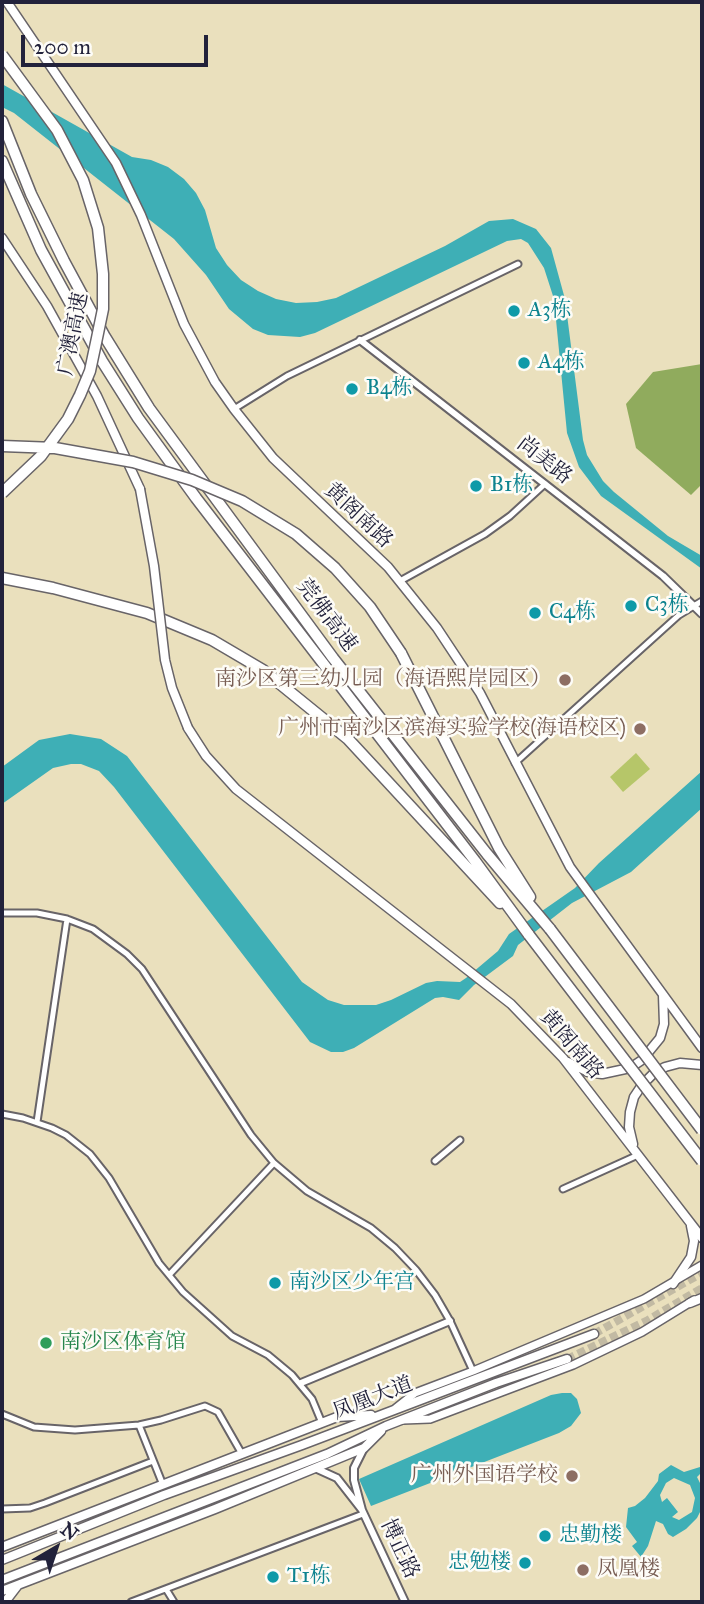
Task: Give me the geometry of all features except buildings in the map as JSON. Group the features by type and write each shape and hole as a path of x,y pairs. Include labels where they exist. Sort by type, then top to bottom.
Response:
{"highway":[{"name":"广澳高速","path":"2,55 57,130 83,180 98,228 103,274 103,309 90,371 62,428 41,456 2,493"},
{"name":"莞佛高速","path":"2,121 47,229 104,337 149,408 333,658 487,854 550,929 702,1130"},
{"name":"莞佛高速","path":"2,161 41,250 96,351 138,418 470,864"},
{"path":"2,446 55,448 133,462 192,480 242,501 296,534 335,568 370,607 401,653 499,848 550,929"},
{"path":"2,578 53,587 118,604 186,628 236,653 281,683 348,739 470,864 529,935 702,1161"}],"main road":[{"name":"黄阁南路","path":"7,2 116,163 184,324 234,409 295,481 400,581 460,660 480,693 569,867 702,1048"},
{"name":"黄阁南路","path":"2,238 47,306 97,396 141,489 154,566 164,660 188,728 206,756 236,789 511,1004 563,1058 702,1238"},
{"path":"563,1058 588,1072 602,1074 630,1068 642,1060 660,1038 664,1024 663,995"},
{"path":"638,1155 629,1127 629,1112 642,1085 653,1074 666,1067 680,1063 702,1065"},
{"path":"673,1284 693,1251 690,1223"},
{"path":"395,1408 415,1393 594,1321 673,1284 702,1265"},
{"path":"399,1420 430,1419 561,1370 642,1332 702,1296"},
{"name":"凤凰大道","path":"2,1560 164,1495 594,1334"},
{"name":"凤凰大道","path":"2,1580 327,1454 399,1420 567,1359"},
{"path":"2,1547 337,1417 381,1414"},
{"path":"2,1591 364,1448 386,1426"},
{"path":"5,1602 19,1584"}],"street":[{"path":"234,409 272,384 518,264"},
{"name":"尚美路","path":"360,340 663,576 702,614"},
{"path":"400,581 485,534 545,485"},
{"path":"515,763 679,615 702,601"},
{"path":"2,913 37,913 67,919 93,929 111,940 142,969 251,1135 274,1163 307,1191 371,1228 395,1248 429,1286 450,1321 473,1371"},
{"path":"37,1122 67,919"},
{"path":"2,1114 37,1122 72,1139 100,1165 169,1275 215,1322 279,1363 301,1383 312,1399 322,1423"},
{"path":"435,1161 460,1140"},
{"path":"563,1189 638,1155"},
{"path":"169,1275 274,1163"},
{"path":"301,1383 450,1321"},
{"path":"2,1414 34,1427 110,1429 161,1420 199,1406 218,1412 242,1454"},
{"path":"139,1425 163,1485"},
{"path":"362,1512 354,1480 354,1468 364,1448"},
{"path":"2,1509 30,1508 153,1461"},
{"path":"315,1468 337,1478 362,1512"},
{"path":"131,1602 362,1512"},
{"name":"博正路","path":"362,1512 405,1602"},
{"path":"166,1589 174,1602"}],"green space":[{"path":"702,364 702,484 691,495 636,448 626,404 653,372"},
{"path":"636,753 650,769 623,792 610,777"}],"water":[{"path":"2,84 132,157 151,160 168,167 184,179 205,210 216,248 227,265 241,280 276,299 296,303 336,298 445,246 489,221 513,219 536,229 551,248 565,299 587,455 603,481 614,492 668,536 702,556 702,569 601,496 579,467 567,433 554,299 544,268 528,243 521,239 507,241 315,333 300,337 268,335 253,329 229,309 206,275 174,239 14,113 2,107"},
{"path":"70,734 101,739 127,756 302,982 328,1000 344,1005 376,1005 426,983 460,982 498,951 509,934 575,888 599,863 702,771 702,808 631,872 572,903 518,945 513,956 474,985 459,1000 435,998 354,1048 331,1052 310,1042 99,771 81,764 53,768 2,804 2,767 39,740"},
{"path":"571,1393 577,1399 581,1413 571,1426 371,1506 359,1479 551,1395"},
{"path":"702,1462 702,1475 697,1477 702,1487 702,1508 697,1518 673,1537 668,1534 663,1524 656,1521 648,1546 641,1557 632,1546 637,1542 626,1527 628,1508 645,1498 658,1481 659,1474 671,1465 684,1472 700,1467","holes":["674,1478 690,1485 695,1498 692,1512 679,1520 672,1517 678,1512 667,1498 662,1502 660,1495 666,1483"]}],"tunnel":[{"path":"594,1334 702,1273"},
{"path":"567,1359 648,1320 702,1288"}],"place":[{"name":"A3栋","path":"514,311"},
{"name":"A4栋","path":"524,363"},
{"name":"B4栋","path":"352,389"},
{"name":"B1栋","path":"476,486"},
{"name":"C3栋","path":"631,606"},
{"name":"C4栋","path":"535,613"},
{"name":"南沙区第三幼儿园（海语熙岸园区）","path":"565,680"},
{"name":"广州市南沙区滨海实验学校(海语校区)","path":"640,729"},
{"name":"南沙区少年宫","path":"275,1283"},
{"name":"南沙区体育馆","path":"46,1343"},
{"name":"广州外国语学校","path":"572,1476"},
{"name":"忠勤楼","path":"545,1536"},
{"name":"忠勉楼","path":"525,1563"},
{"name":"凤凰楼","path":"583,1570"},
{"name":"T1栋","path":"273,1577"}]}
